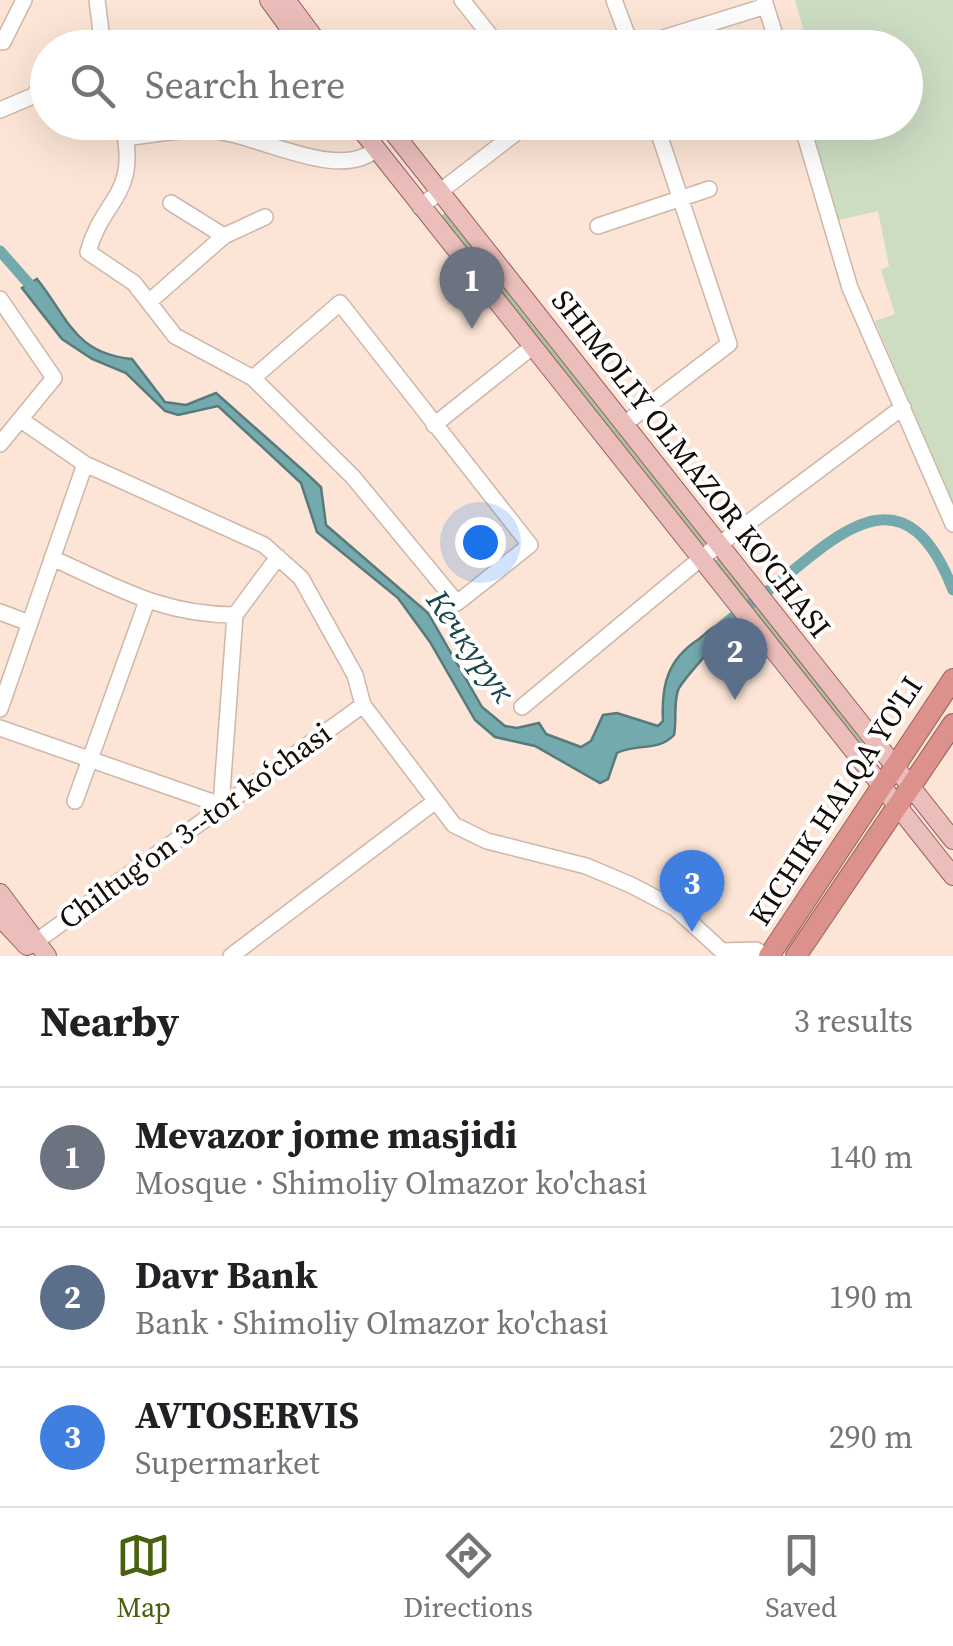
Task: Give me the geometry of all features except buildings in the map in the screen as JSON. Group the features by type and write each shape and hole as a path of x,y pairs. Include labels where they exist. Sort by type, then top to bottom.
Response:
{"highway":[{"name":"KICHIK HALQA YO'LI","path":"768,956 953,679"},
{"name":"KICHIK HALQA YO'LI","path":"796,956 953,724"}],"main road":[{"path":"269,0 291,30"},
{"path":"286,0 308,30"},
{"name":"SHIMOLIY OLMAZOR KO'CHASI","path":"368,140 953,876"},
{"name":"SHIMOLIY OLMAZOR KO'CHASI","path":"399,140 953,840"},
{"path":"0,894 36,950"},
{"path":"0,917 36,950"}],"street":[{"path":"4,42 24,0"},
{"path":"97,0 101,30"},
{"path":"462,0 486,30"},
{"path":"614,0 625,30"},
{"path":"683,30 765,3 773,30"},
{"path":"0,110 30,97"},
{"path":"124,140 124,188 88,252 130,278 174,336 252,378 353,477 461,603 530,541 340,304 252,378"},
{"path":"260,140 334,163 368,156 376,150"},
{"path":"420,207 507,140"},
{"path":"624,425 730,344 660,140"},
{"path":"806,140 850,288 953,524"},
{"path":"598,226 710,189"},
{"path":"171,203 224,236"},
{"path":"150,302 224,236 265,217"},
{"path":"0,299 54,378 0,444"},
{"path":"434,425 532,347"},
{"path":"522,707 700,559 721,548 903,407"},
{"path":"22,420 85,464 264,545 301,578 354,674 363,706 433,803 467,834 586,866 676,908 722,951 756,950 768,956"},
{"path":"0,709 85,464"},
{"path":"0,728 220,805 235,615 278,557"},
{"path":"52,558 147,601 190,615 235,615"},
{"path":"75,801 147,601"},
{"path":"0,612 30,622"},
{"name":"Chiltug'on 3--tor koʻchasi","path":"36,950 220,805 363,706"},
{"path":"231,956 433,803"}],"green space":[{"path":"795,0 953,0 953,505 875,321 895,314 881,270 889,266 878,211 839,220 813,140 923,140 923,30 803,30"},
{"path":"446,212 712,544 705,550 439,218"},
{"path":"720,557 866,740 859,746 713,562"}],"water":[{"path":"37,279 85,342 97,350 132,359 165,402 186,405 216,393 321,487 326,525 428,613 482,707 505,726 517,728 539,723 546,734 581,747 591,741 603,715 617,713 658,726 663,721 663,695 673,664 688,647 726,623 717,641 679,688 674,735 661,744 617,753 608,779 600,783 535,746 495,737 475,720 430,642 398,598 317,532 301,483 218,406 178,415 165,411 126,373 92,359 62,339 22,288"}],"waterway":[{"name":"Кечкурук","path":"0,251 37,293"},
{"name":"Кечкурук","path":"717,631 827,544 873,521 895,521 916,531 935,553 953,590"}],"place":[{"name":"Mevazor jome masjidi","path":"472,329"},
{"name":"Davr Bank","path":"735,700"},
{"name":"AVTOSERVIS","path":"692,932"}]}
